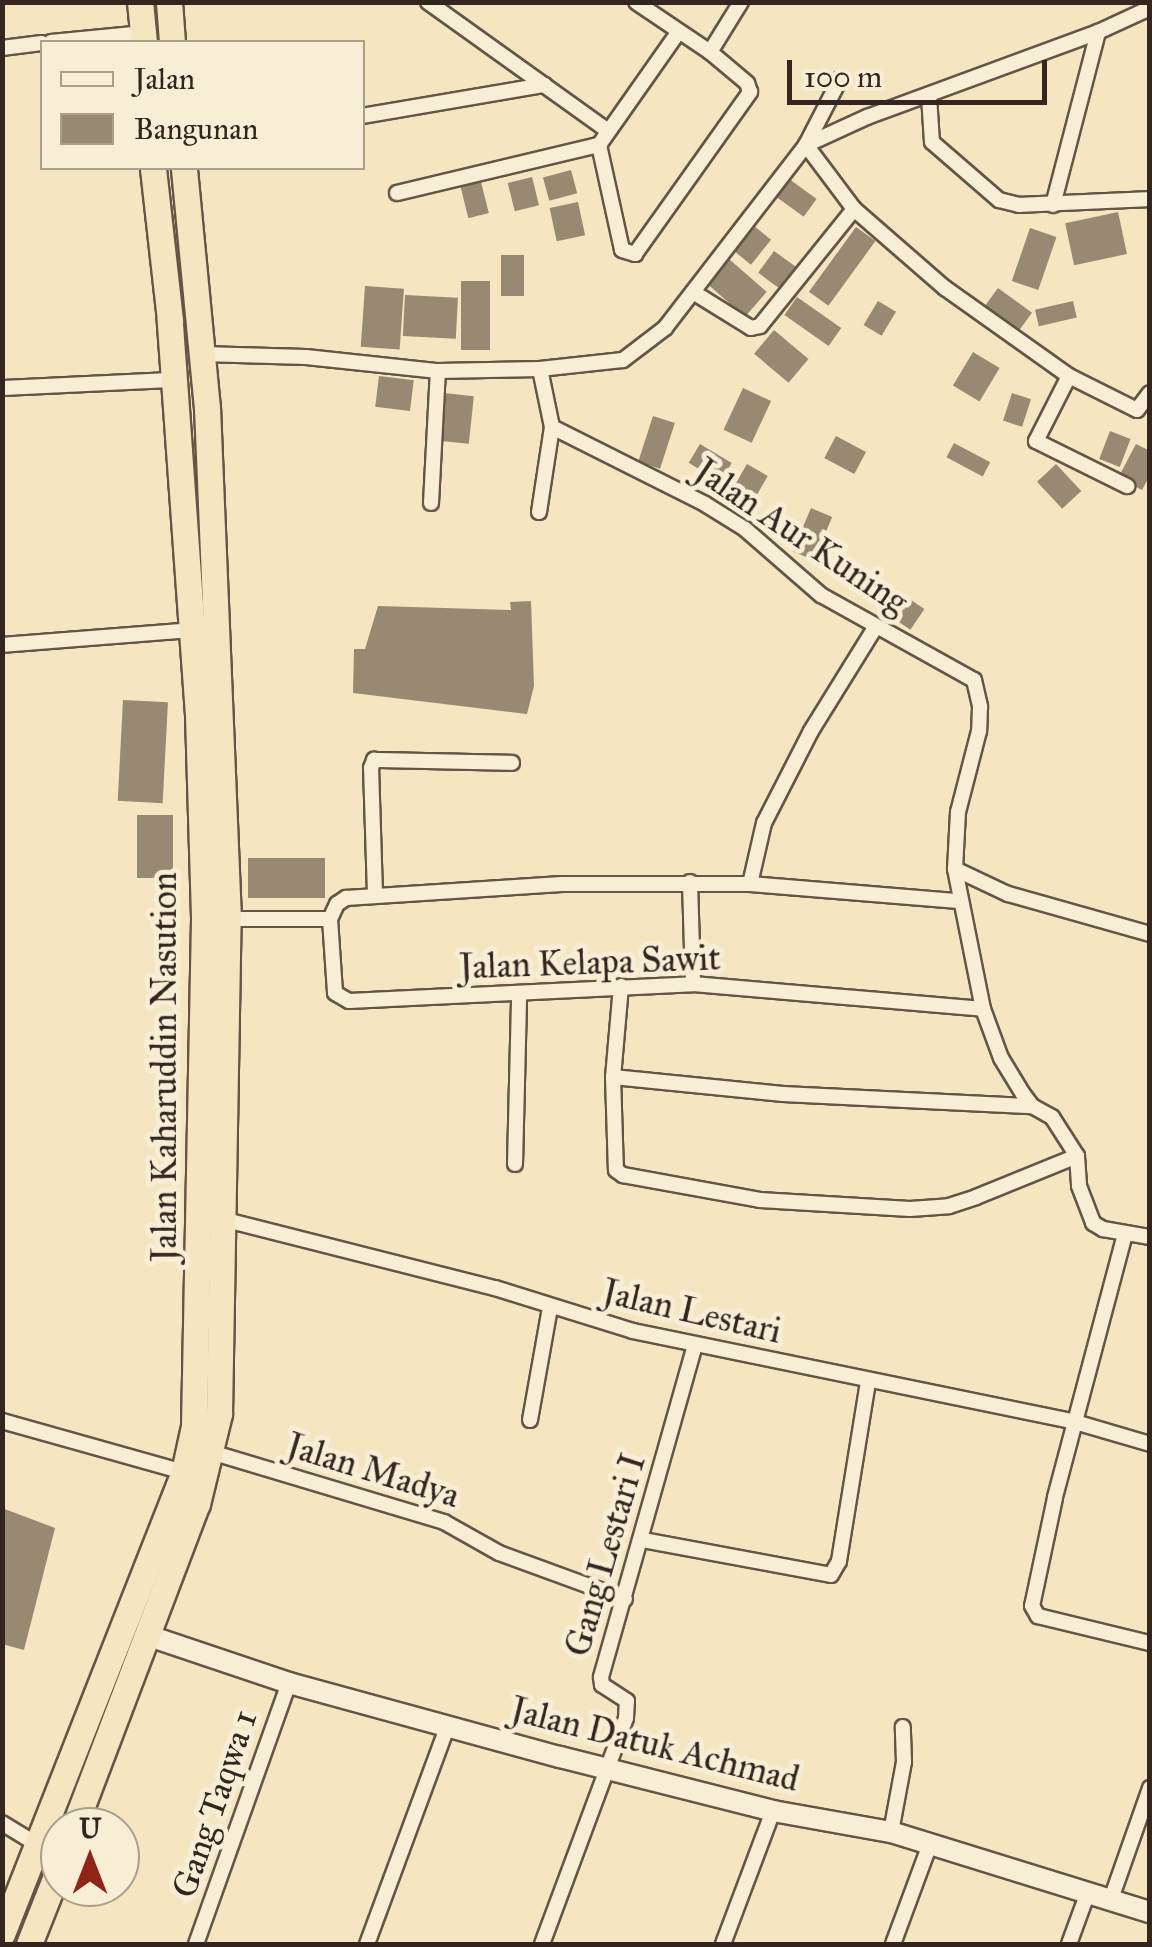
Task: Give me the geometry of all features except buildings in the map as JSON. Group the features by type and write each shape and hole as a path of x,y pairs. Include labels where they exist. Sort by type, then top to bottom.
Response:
{"highway":[{"path":"140,2 144,38"},
{"path":"168,2 172,40"},
{"name":"Jalan Kaharuddin Nasution","path":"82,1807 197,1504 218,1414 226,1220 228,919 193,630 153,170"},
{"name":"Jalan Kaharuddin Nasution","path":"64,1807 184,1472 194,1426 210,774 202,354 184,170"},
{"name":"Jalan Kaharuddin Nasution","path":"2,1934 40,1864"},
{"path":"29,1944 44,1907"}],"street":[{"path":"598,145 622,250 634,254 750,92 747,83 710,52 678,34 636,2"},
{"path":"710,52 741,2"},
{"path":"437,5 608,131"},
{"path":"806,145 867,117 1098,32 1150,8"},
{"path":"1053,204 1098,32"},
{"path":"397,192 598,145 678,34"},
{"path":"98,40 144,38"},
{"path":"2,48 40,43"},
{"path":"202,354 288,356 438,370 540,368 623,360 665,328 693,292 806,145 840,79"},
{"path":"365,115 544,85"},
{"path":"929,96 930,134 939,152 999,200 1020,206 1150,199"},
{"path":"806,145 854,209 945,288 1069,376 1143,413 1150,392"},
{"path":"693,292 751,328 760,326 854,209"},
{"path":"539,512 552,427 540,368"},
{"path":"431,503 438,370"},
{"path":"1069,376 1036,442 1126,486"},
{"path":"2,388 174,380"},
{"name":"Jalan Aur Kuning","path":"552,427 719,512 768,546 821,595 974,680 980,707 958,812 955,869"},
{"path":"750,884 758,839 771,808 810,731 876,626"},
{"path":"2,645 193,630"},
{"path":"375,894 371,768 374,760 512,763"},
{"path":"955,869 958,901 983,1008 1001,1058 1032,1106"},
{"path":"955,869 1008,894 1150,934"},
{"path":"690,882 693,984"},
{"path":"228,919 330,919 341,900 375,894 690,882 958,901"},
{"name":"Jalan Kelapa Sawit","path":"330,919 335,993 341,999 519,996 693,984 983,1008"},
{"path":"621,986 613,1077 619,1173 760,1200 828,1206 949,1206 1077,1156"},
{"path":"515,1164 519,996"},
{"path":"613,1077 782,1094 1032,1106 1052,1117 1077,1156 1079,1186 1097,1227 1150,1236"},
{"name":"Jalan Lestari","path":"226,1220 496,1288 550,1308 695,1345 1075,1422 1150,1444"},
{"path":"1124,1234 1075,1422 1033,1610 1038,1616 1150,1643"},
{"path":"530,1420 550,1308"},
{"name":"Gang Lestari I","path":"610,1768 627,1704 602,1685 602,1677 695,1345"},
{"path":"642,1540 831,1575 839,1561 868,1380"},
{"path":"2,1421 184,1472"},
{"name":"Jalan Madya","path":"212,1452 464,1529 499,1553 625,1600"},
{"name":"Jalan Datuk Achmad","path":"146,1635 290,1683 610,1768 773,1811 891,1832 1150,1912"},
{"name":"Gang Taqwa 1","path":"196,1944 290,1683"},
{"path":"367,1944 448,1725"},
{"path":"891,1832 904,1762 903,1727"},
{"path":"542,1944 610,1768"},
{"path":"1111,1899 1150,1788"},
{"path":"723,1944 773,1811"},
{"path":"2,1824 40,1843"},
{"path":"894,1944 930,1844"},
{"path":"1069,1944 1088,1892"}]}
